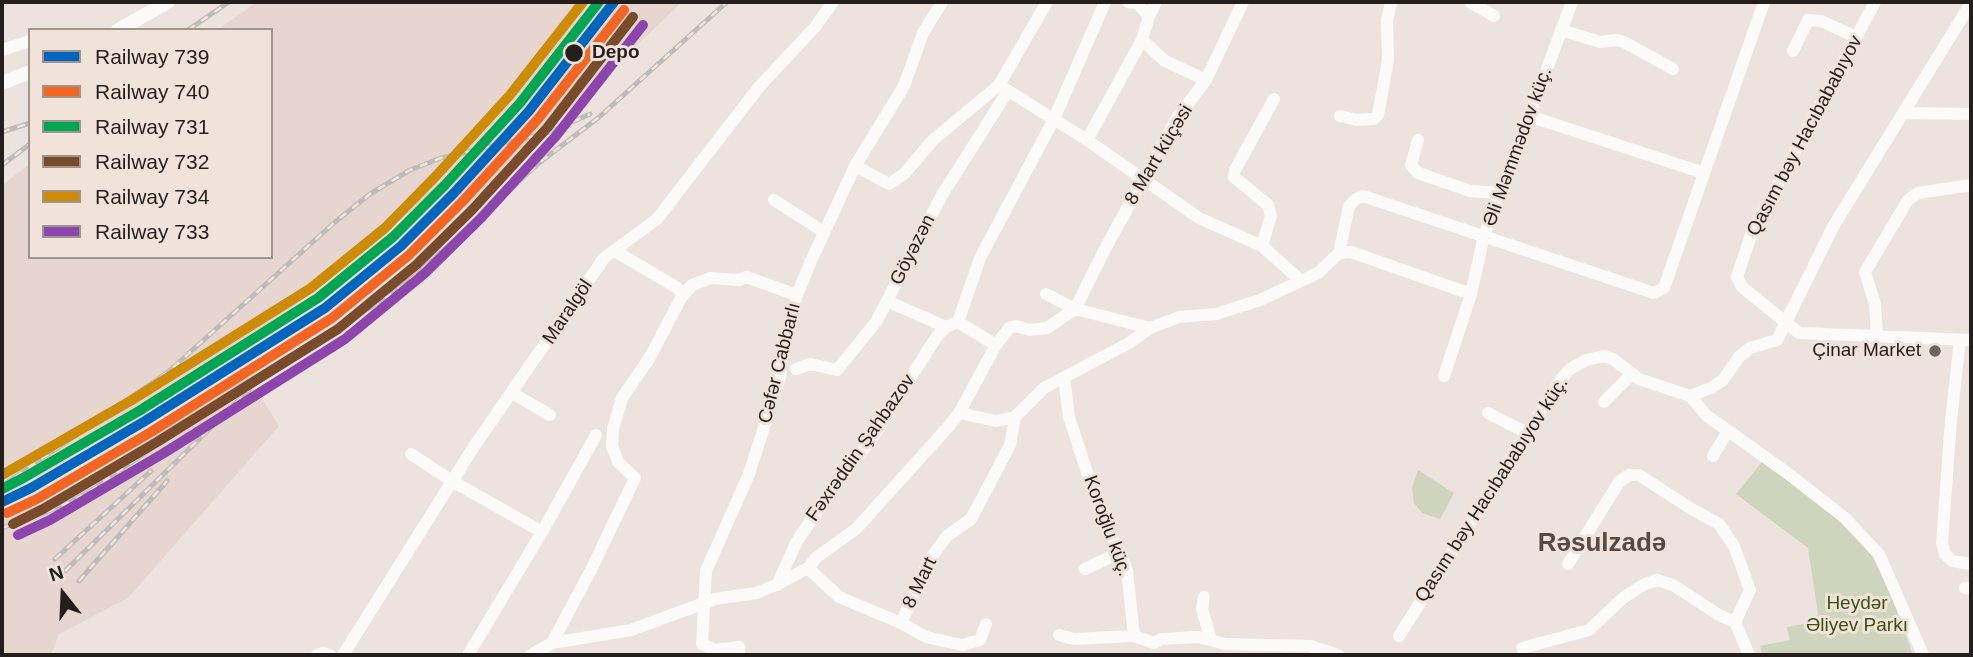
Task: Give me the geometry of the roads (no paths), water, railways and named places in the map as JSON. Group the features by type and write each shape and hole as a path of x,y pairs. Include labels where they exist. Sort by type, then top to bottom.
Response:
{"main road":[{"path":"122,28 168,2"},
{"path":"2,83 28,73"}],"street":[{"name":"Maralgöl","path":"343,655 452,481 604,258 657,219 759,87 816,27 832,2"},
{"name":"Cəfər Cabbarlı","path":"739,655 739,647 715,650 702,644 706,571 748,474 780,377 784,344 797,295 855,166 904,86 923,33 942,2"},
{"path":"855,166 889,184 904,174 933,140 1003,88 1047,2"},
{"path":"952,325 980,258 1054,119 1105,2"},
{"path":"1128,2 1137,3 1149,16"},
{"path":"1087,140 1142,40 1156,2"},
{"name":"8 Mart küçəsi","path":"996,345 1009,328 1047,328 1075,309 1177,118 1206,80 1244,2"},
{"path":"1340,116 1357,120 1374,119 1378,115 1388,60 1387,21 1391,2"},
{"path":"1471,2 1494,16"},
{"name":"Əli Məmmədov küç.","path":"1444,376 1471,294 1485,236 1572,2"},
{"path":"959,413 996,421 1016,417 1044,388 1129,343 1150,328 1179,317 1216,314 1249,304 1318,273 1339,253 1349,206 1363,195 1654,293 1664,288 1764,2"},
{"name":"Qasım bəy Hacıbababıyov","path":"1875,2 1752,232 1737,277 1742,287 1799,334 1966,340 1951,420 1942,543 1945,554 1952,561 1971,564"},
{"path":"1690,396 1723,380 1739,357 1750,348 1777,340 1834,225 1971,3"},
{"path":"1793,51 1808,20 1821,21 1856,37"},
{"path":"1562,30 1600,42 1624,42 1673,69"},
{"path":"1142,40 1165,61 1206,80"},
{"path":"2,50 28,42"},
{"path":"1003,88 1087,140 1199,218 1262,246 1301,281"},
{"name":"Göyəzən","path":"796,369 810,364 837,370 876,322 942,195 1003,88"},
{"path":"1262,246 1271,216 1268,205 1234,177 1235,170 1274,99"},
{"path":"1903,113 1971,114"},
{"path":"1529,116 1704,173"},
{"path":"1418,140 1411,165 1418,173 1469,191 1500,193"},
{"path":"1877,336 1875,304 1865,272 1908,200 1918,193 1971,185"},
{"path":"774,200 824,232"},
{"path":"615,251 676,287 682,293 681,298"},
{"path":"1339,253 1351,252 1471,294"},
{"path":"552,643 635,478 618,462 612,446 613,429 622,398 650,357 681,298 692,285 710,278 738,280 746,277 797,295"},
{"path":"1046,294 1075,309 1150,328"},
{"path":"531,655 552,643 631,630 705,603 756,593 808,568 817,557 856,529 959,413 996,345 887,300"},
{"name":"Fəxrəddin Şahbazov","path":"776,585 797,541 838,481 869,443 937,336 952,325"},
{"name":"Qasım bəy Hacıbababıyov küç.","path":"1399,636 1570,369 1586,360 1604,356 1653,385 1690,396 1700,410 1845,518 1878,554 1923,655"},
{"path":"1604,402 1632,374"},
{"name":"Koroğlu küç.","path":"1064,378 1069,417 1097,503 1127,570 1134,636"},
{"path":"512,393 550,415"},
{"path":"1488,413 1527,433"},
{"name":"8 Mart","path":"808,568 839,597 901,623 928,562 947,536 971,519 1010,445 1016,417"},
{"path":"1713,456 1728,431"},
{"path":"468,655 542,532 596,435"},
{"path":"411,454 452,481 542,532"},
{"path":"1568,564 1619,482 1629,475 1639,475 1719,524 1734,546 1750,590 1735,622"},
{"path":"797,541 817,557"},
{"path":"1085,569 1121,552"},
{"path":"1522,649 1589,630 1623,598 1643,585 1657,580 1673,585 1719,615 1735,622 1749,655"},
{"path":"1204,597 1202,608 1211,640"},
{"path":"901,623 926,637 962,645 980,640 986,624"},
{"path":"1059,635 1074,639 1134,636 1155,649 1161,639 1198,637 1225,644 1311,646 1338,655"},
{"path":"317,655 330,655"}],"railway":[{"path":"191,28 229,2"},
{"path":"2,528 57,508 89,492 238,388 395,292 539,163 598,118 727,2"},
{"path":"2,486 168,372 335,222 370,194 410,170 441,158 547,133 590,114"},
{"path":"2,132 28,124"},
{"path":"2,165 28,146"},
{"path":"65,571 249,390"},
{"path":"55,559 151,471"},
{"path":"79,581 167,481"}],"rail line":[{"name":"734","path":"2,475 132,400 311,288 385,228 510,95 583,2"},
{"name":"731","path":"2,489 139,411 318,298 393,237 520,103 599,2"},
{"name":"739","path":"2,502 31,488 145,421 325,308 401,246 529,111 614,2"},
{"name":"740","path":"7,513 37,499 151,432 332,318 409,255 463,201 538,119 624,10"},
{"name":"732","path":"13,524 157,442 338,329 416,265 472,210 547,128 633,17"},
{"name":"733","path":"18,535 50,520 164,453 345,339 424,274 481,218 556,136 643,25"}],"place":[{"name":"Depo","path":"574,53"},
{"name":"Çinar Market","path":"1935,351"}],"district":[{"name":"Rəsulzadə","path":"1602,544"}],"park label":[{"name":"Heydər Əliyev Parkı","path":"1857,615"}]}
